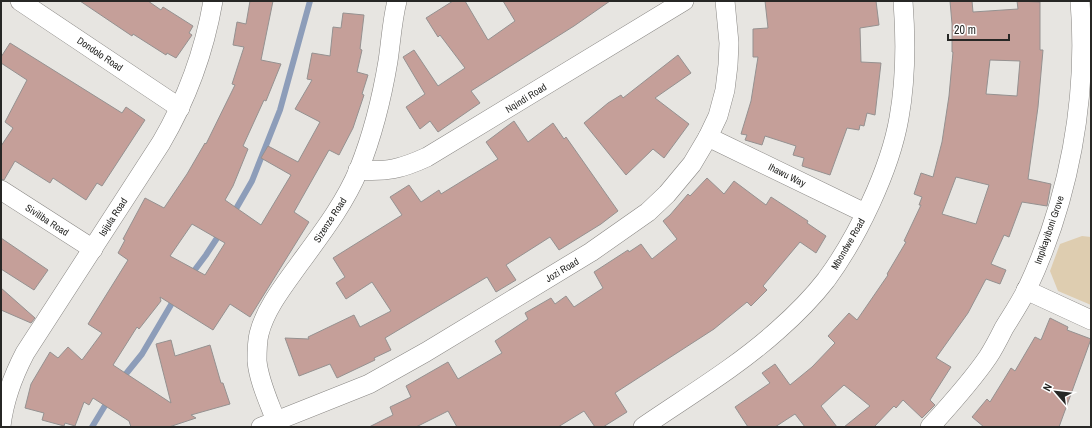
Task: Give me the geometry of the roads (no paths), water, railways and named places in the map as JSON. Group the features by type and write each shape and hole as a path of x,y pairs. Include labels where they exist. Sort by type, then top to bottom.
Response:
{"street":[{"name":"Dondolo Road","path":"20,1 180,108"},
{"name":"Isijula Road","path":"1,426 6,395 21,359 161,143 180,108 198,63 214,1"},
{"name":"Sizenze Road","path":"272,425 257,362 258,334 283,286 337,211 358,170 370,137 379,104 397,1"},
{"name":"Nqindi Road","path":"358,170 388,170 414,163 427,157 684,1"},
{"name":"Jozi Road","path":"272,425 369,384 426,352 591,252 648,212 667,194 692,164 708,137 718,116 725,90 729,43 725,1"},
{"name":"Mbondwe Road","path":"643,427 758,347 806,304 826,281 844,253 878,186 890,152 899,119 905,72 906,33 903,1"},
{"name":"Impikayiboni Grove","path":"930,427 988,357 1026,290 1046,246 1065,182 1077,127 1081,62 1080,1"},
{"name":"Ihawu Way","path":"708,137 865,213"},
{"name":"Siviliba Road","path":"1,190 93,249"},
{"path":"1026,290 1091,320"}],"waterway":[{"path":"233,214 252,181 280,110 310,1"},
{"path":"191,275 221,232"},
{"path":"121,380 142,354 175,298"},
{"path":"92,427 109,399"}]}
